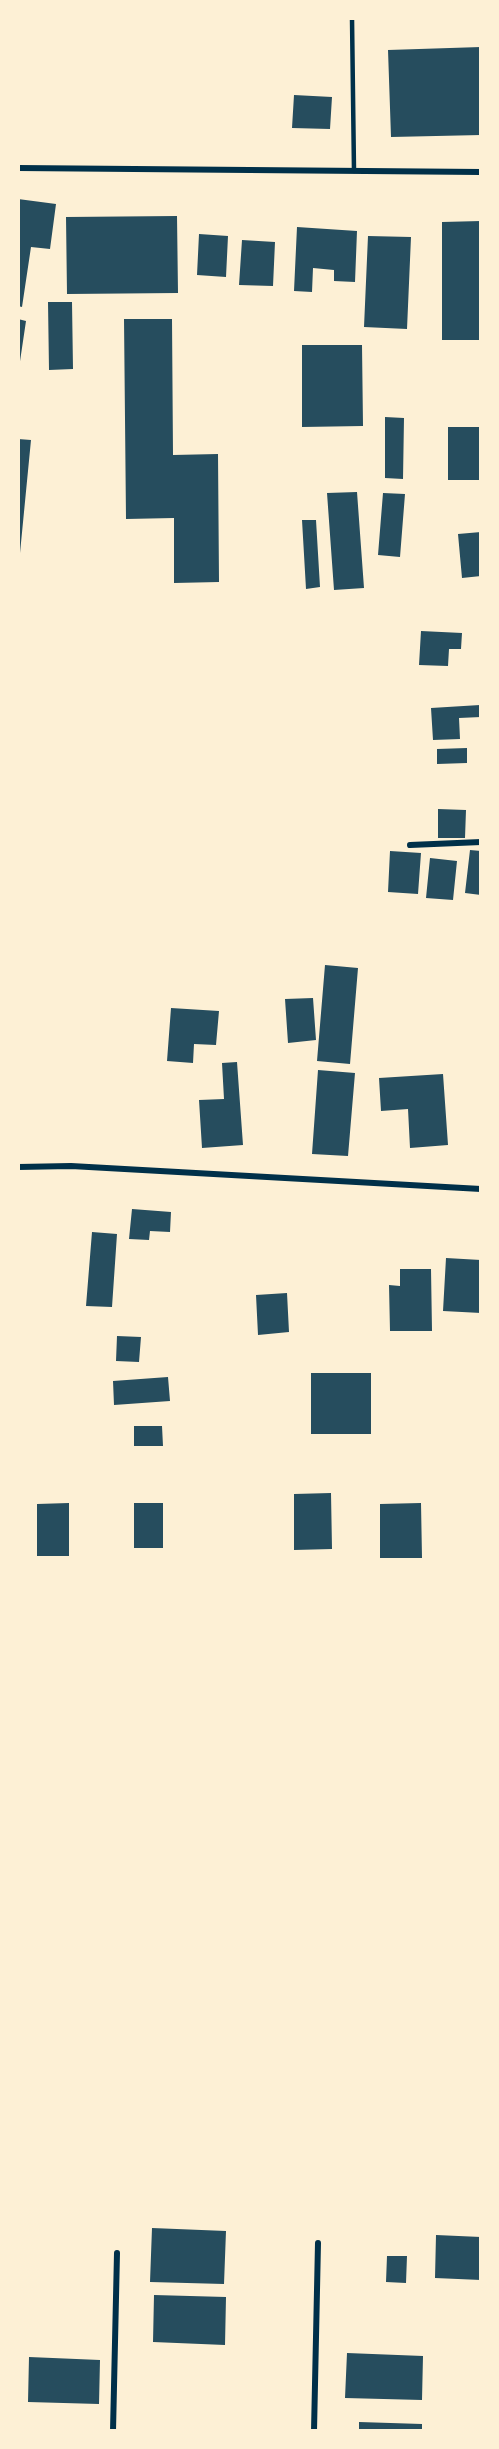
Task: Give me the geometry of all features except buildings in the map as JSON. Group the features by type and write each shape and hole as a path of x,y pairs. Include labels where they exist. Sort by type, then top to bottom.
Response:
{"street":[{"path":"18,168 481,172"},
{"path":"411,845 481,842"},
{"path":"18,1167 71,1166 481,1189"},
{"path":"314,2431 318,2243"},
{"path":"113,2431 117,2253"}],"lane":[{"path":"352,18 354,171"}]}
